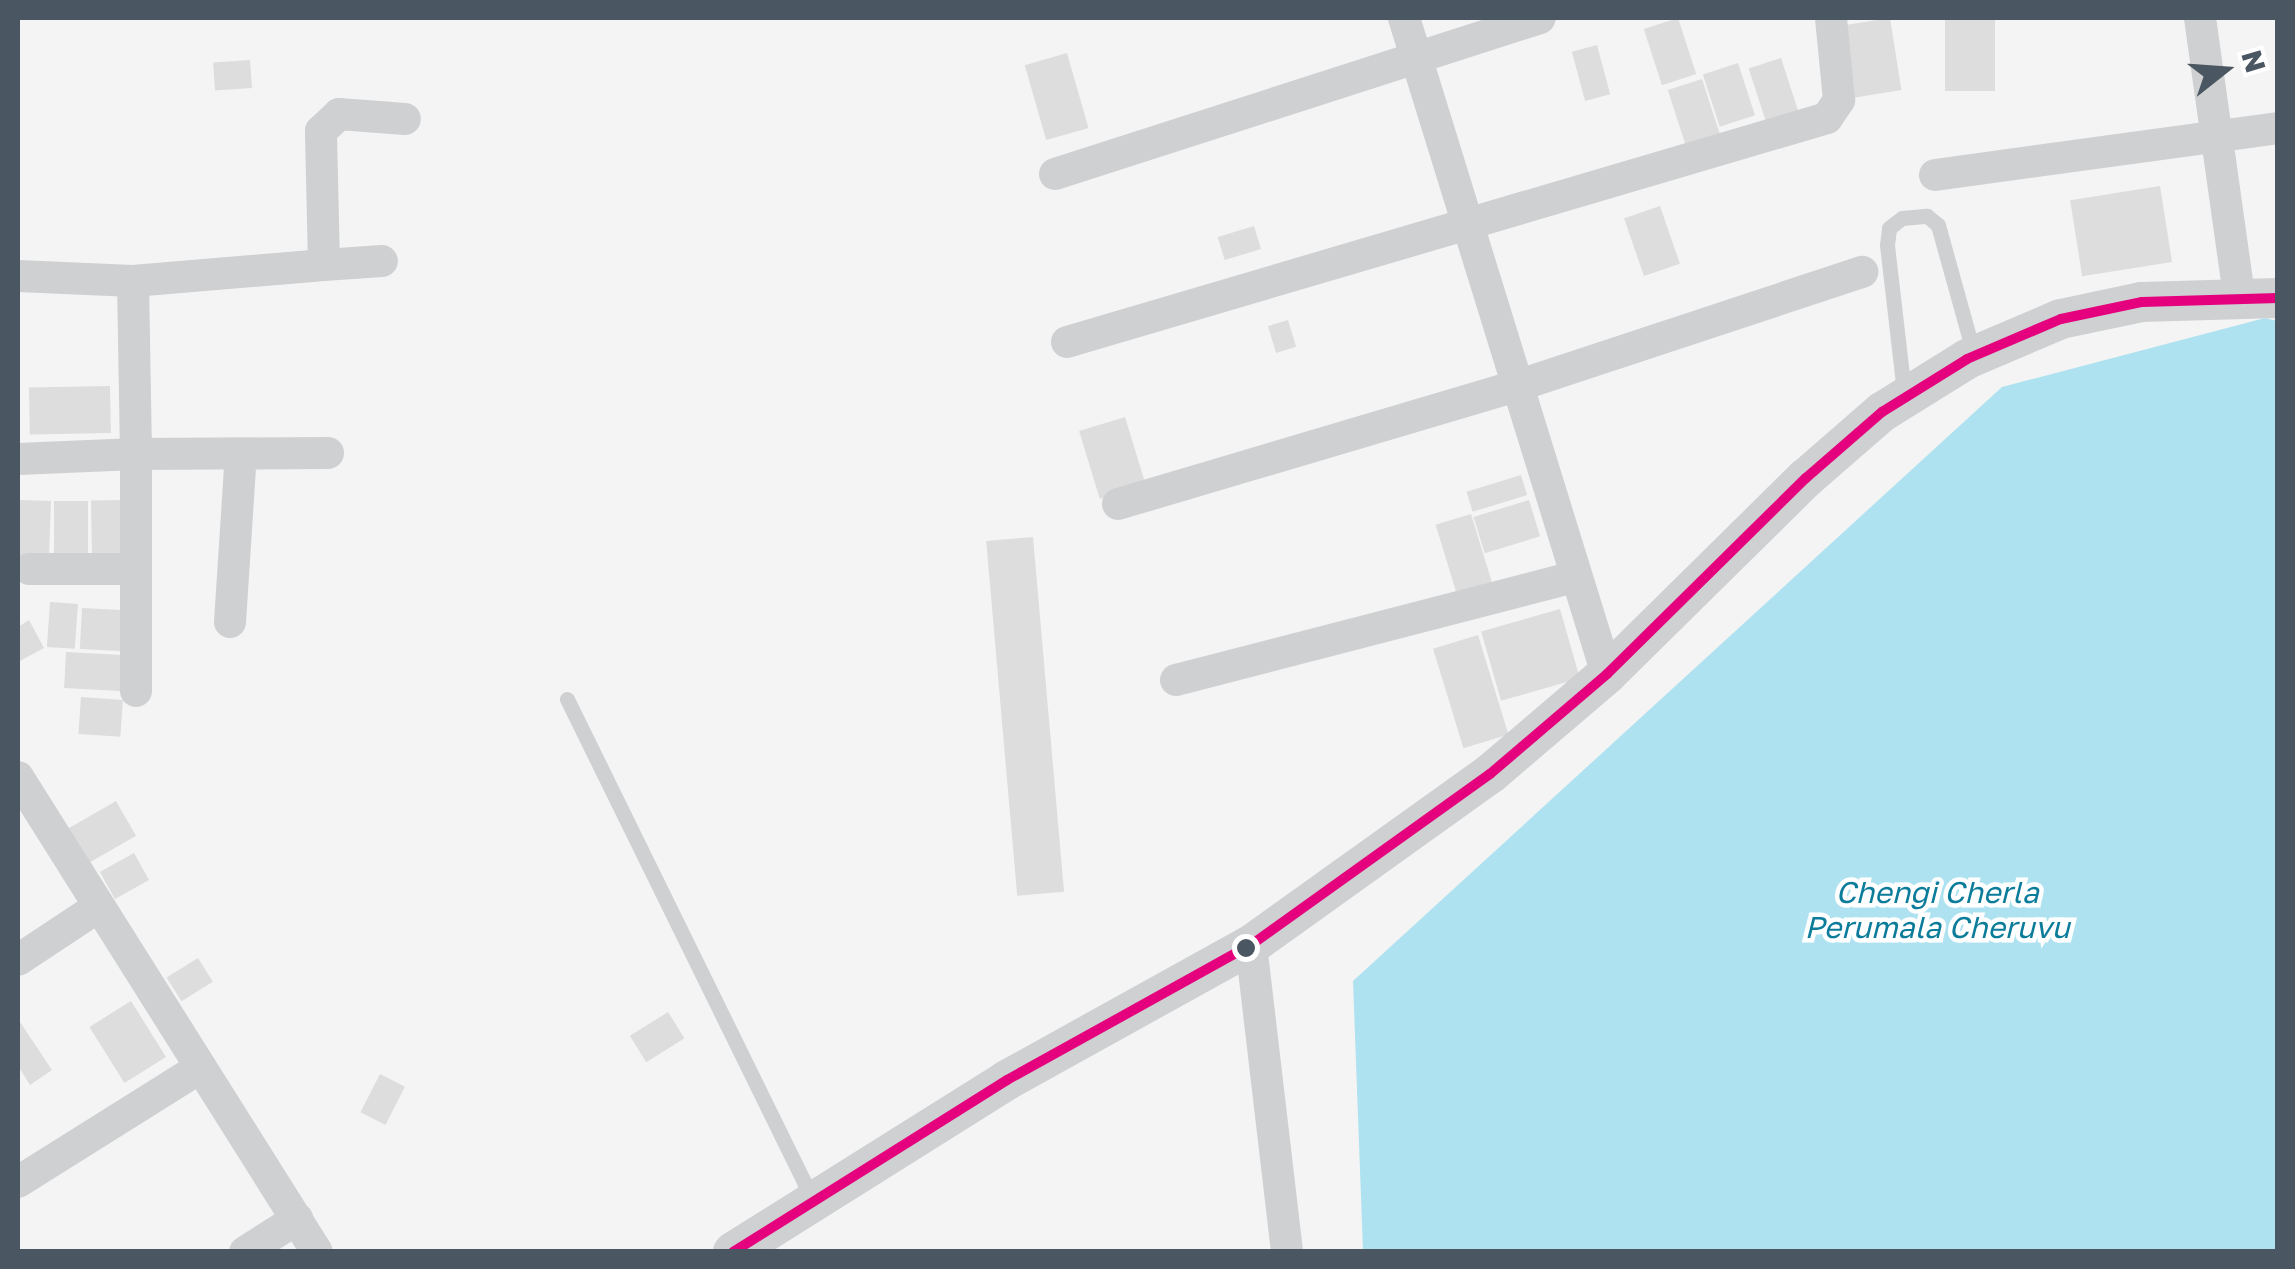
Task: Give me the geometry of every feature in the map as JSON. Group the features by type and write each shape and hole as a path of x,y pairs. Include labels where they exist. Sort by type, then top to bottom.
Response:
{"street":[{"path":"1404,18 1514,388 1607,674"},
{"path":"1054,174 1540,18"},
{"path":"1067,342 1827,118 1839,100 1831,18"},
{"path":"734,1252 778,1240 813,1201 1007,1080 1251,945 1490,774 1607,674 1806,478 1905,397 1974,355 2060,320 2142,302 2258,297 2218,135 2200,18"},
{"path":"324,265 321,131 339,114 405,118"},
{"path":"1935,176 2278,128"},
{"path":"18,276 133,281 382,261"},
{"path":"1118,504 1514,388 1862,272"},
{"path":"133,281 136,691"},
{"path":"18,460 136,454 328,453"},
{"path":"230,622 242,454"},
{"path":"29,569 136,570"},
{"path":"1176,680 1575,578"},
{"path":"18,778 317,1252"},
{"path":"18,960 98,907"},
{"path":"1251,945 1288,1252"},
{"path":"18,1182 200,1068"},
{"path":"245,1252 297,1219"}],"lane":[{"path":"1905,397 1887,245 1890,228 1902,218 1927,216 1938,225 1974,355"},
{"path":"567,699 813,1201"}],"water":[{"name":"Chengi Cherla Perumala Cheruvu","path":"2265,318 2277,321 2277,1251 1363,1251 1353,981 2002,387"}],"building":[{"path":"1678,18 1696,74 1662,85 1644,29"},
{"path":"1890,18 1901,90 1849,98 1838,26"},
{"path":"1945,18 1995,18 1995,91 1945,91"},
{"path":"1597,45 1610,94 1585,101 1572,52"},
{"path":"1067,53 1088,128 1046,140 1025,65"},
{"path":"1781,58 1800,118 1768,128 1749,69"},
{"path":"250,60 252,88 215,91 213,63"},
{"path":"1738,63 1755,115 1720,127 1703,74"},
{"path":"1702,79 1721,139 1687,150 1668,90"},
{"path":"2160,186 2172,262 2082,276 2070,200"},
{"path":"1660,206 1680,264 1644,276 1624,218"},
{"path":"1254,226 1261,249 1225,260 1218,237"},
{"path":"1288,320 1296,347 1276,353 1268,326"},
{"path":"110,386 111,433 30,434 29,387"},
{"path":"1125,417 1146,485 1100,499 1079,431"},
{"path":"1521,475 1527,495 1473,512 1466,492"},
{"path":"20,500 51,501 49,557 18,556"},
{"path":"125,500 126,560 92,561 91,501"},
{"path":"1529,500 1540,536 1485,553 1474,517"},
{"path":"54,501 88,501 88,558 54,558"},
{"path":"1471,514 1494,588 1458,598 1436,525"},
{"path":"1033,537 1064,892 1017,896 986,541"},
{"path":"50,602 78,604 75,649 47,647"},
{"path":"82,608 126,610 124,651 80,649"},
{"path":"1560,609 1580,678 1501,701 1481,632"},
{"path":"29,620 44,648 18,662 18,627"},
{"path":"1478,635 1508,734 1463,748 1433,649"},
{"path":"66,652 122,655 120,691 64,688"},
{"path":"81,697 123,700 120,737 78,734"},
{"path":"116,801 136,836 86,865 66,830"},
{"path":"134,853 149,880 115,899 100,872"},
{"path":"198,958 213,982 181,1001 167,978"},
{"path":"131,1001 166,1057 124,1083 89,1027"},
{"path":"668,1012 684,1038 646,1062 630,1036"},
{"path":"18,1019 52,1070 30,1085 18,1066"},
{"path":"380,1074 405,1087 385,1125 360,1112"}],"transit line":[{"path":"733,1252 1007,1080 1251,945 1490,774 1607,674 1806,478 1882,412 1967,359 2061,319 2142,302 2278,298"}]}
